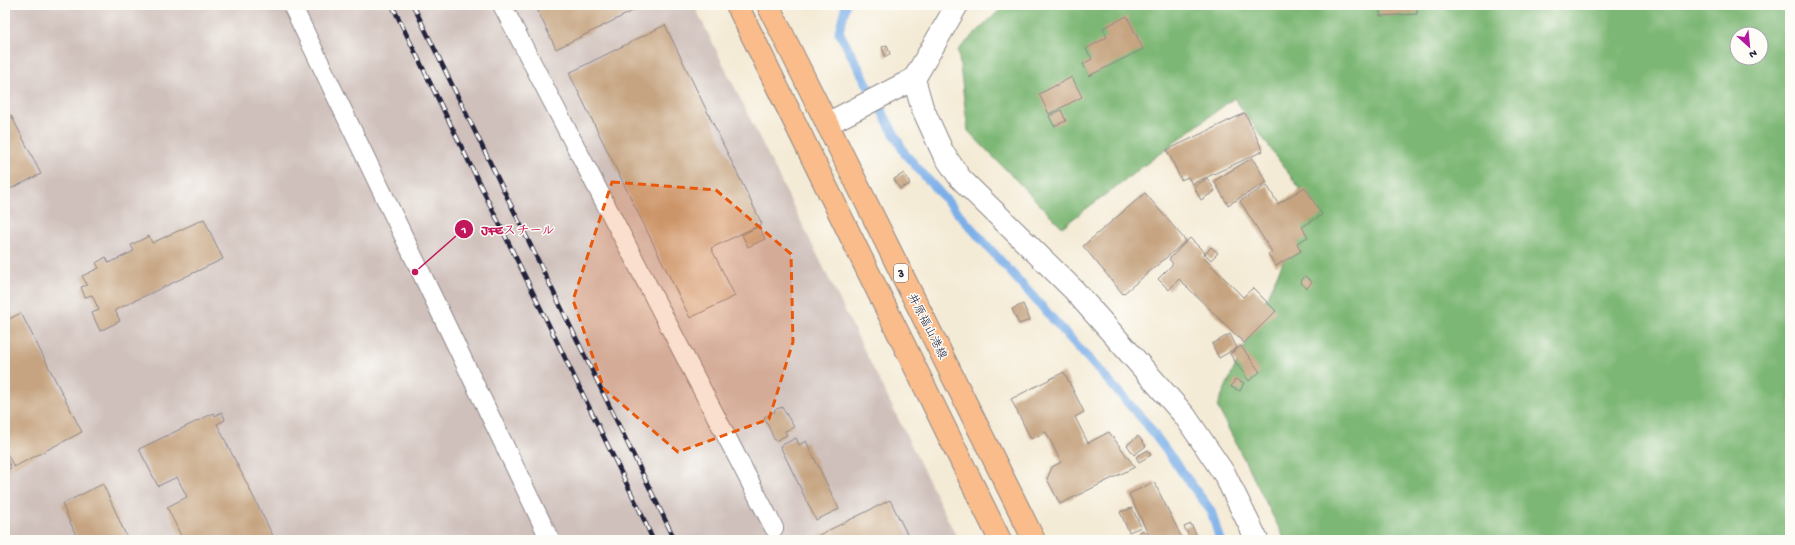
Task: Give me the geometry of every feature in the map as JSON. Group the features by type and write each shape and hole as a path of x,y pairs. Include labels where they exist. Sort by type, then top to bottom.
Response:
{"main road":[{"path":"737,5 1000,540"},
{"name":"井原福山港線","path":"768,5 1034,540"}],"street":[{"path":"826,124 906,82 957,5"},
{"path":"906,82 922,107 940,146 960,178 1074,290 1186,416 1225,475 1257,540"}],"lane":[{"path":"292,5 550,540"},
{"path":"502,5 774,528"}],"highlighted area":[{"path":"612,182 716,190 791,254 793,342 769,419 678,452 604,389 573,300"}],"shaded area":[{"path":"5,5 694,5 958,540 5,540"}],"green space":[{"path":"1005,5 1790,5 1790,540 1285,540 1217,406 1310,203 1234,98 1062,227 968,131 958,50"}],"building":[{"path":"535,5 645,5 556,49"},
{"path":"1380,5 1417,5 1417,14 1380,16"},
{"path":"1127,16 1143,49 1089,76 1083,64 1092,59 1086,49 1107,37 1103,28"},
{"path":"665,25 762,224 711,248 735,296 690,318 569,73"},
{"path":"887,45 890,54 885,57 882,47"},
{"path":"1072,77 1082,97 1049,114 1039,94"},
{"path":"1061,110 1066,121 1054,126 1049,116"},
{"path":"1245,113 1263,151 1192,184 1188,177 1181,180 1167,150"},
{"path":"11,115 41,174 10,189 5,178 5,119"},
{"path":"1252,158 1267,182 1228,205 1214,181"},
{"path":"904,173 910,184 900,189 894,179"},
{"path":"1207,178 1215,191 1201,200 1194,187"},
{"path":"1267,185 1278,204 1305,187 1322,215 1302,227 1308,237 1297,243 1301,251 1276,266 1268,254 1272,252 1240,201"},
{"path":"1145,193 1186,241 1123,294 1083,246"},
{"path":"204,219 223,259 115,310 120,321 100,331 92,313 99,310 92,295 85,297 81,287 87,285 82,276 99,268 96,263 106,257 109,263 134,251 131,245 149,236 152,243"},
{"path":"759,226 765,239 748,247 742,235"},
{"path":"1190,238 1205,253 1202,256 1243,297 1253,288 1276,311 1244,343 1179,279 1169,290 1158,279 1173,264 1169,259"},
{"path":"1211,247 1218,253 1211,260 1205,254"},
{"path":"1305,276 1312,282 1307,288 1300,282"},
{"path":"1023,304 1030,320 1019,324 1012,309"},
{"path":"21,313 82,432 14,467 5,450 5,321"},
{"path":"1230,334 1237,348 1219,358 1212,344"},
{"path":"1241,346 1260,372 1249,381 1230,354"},
{"path":"1064,372 1084,412 1075,417 1088,443 1109,432 1135,467 1060,504 1047,479 1052,467 1061,462 1046,432 1031,439 1011,399"},
{"path":"1235,379 1244,383 1240,391 1231,387"},
{"path":"782,407 794,427 785,431 787,435 775,441 764,417 775,412 774,410"},
{"path":"222,412 225,420 217,424 274,538 270,540 183,540 167,507 187,497 177,477 158,486 139,449 214,413 215,416"},
{"path":"1138,436 1146,446 1134,455 1127,445"},
{"path":"796,438 799,445 806,441 839,509 816,520 780,446"},
{"path":"1148,450 1151,455 1139,462 1136,457"},
{"path":"5,454 11,468 5,471"},
{"path":"1154,482 1183,540 1151,540 1129,494"},
{"path":"103,484 128,540 78,540 62,504"},
{"path":"890,500 910,540 809,540"},
{"path":"1132,508 1141,527 1129,532 1120,512"},
{"path":"1191,524 1199,540 1191,540 1184,527"},
{"path":"1143,530 1149,540 1142,540 1138,533"}],"waterway":[{"path":"846,5 839,32 905,154 1146,423 1211,511 1220,540"}],"railway":[{"path":"392,5 653,540"},
{"path":"413,5 675,540"}],"place":[{"name":"JFEスチール","path":"415,272"}]}
